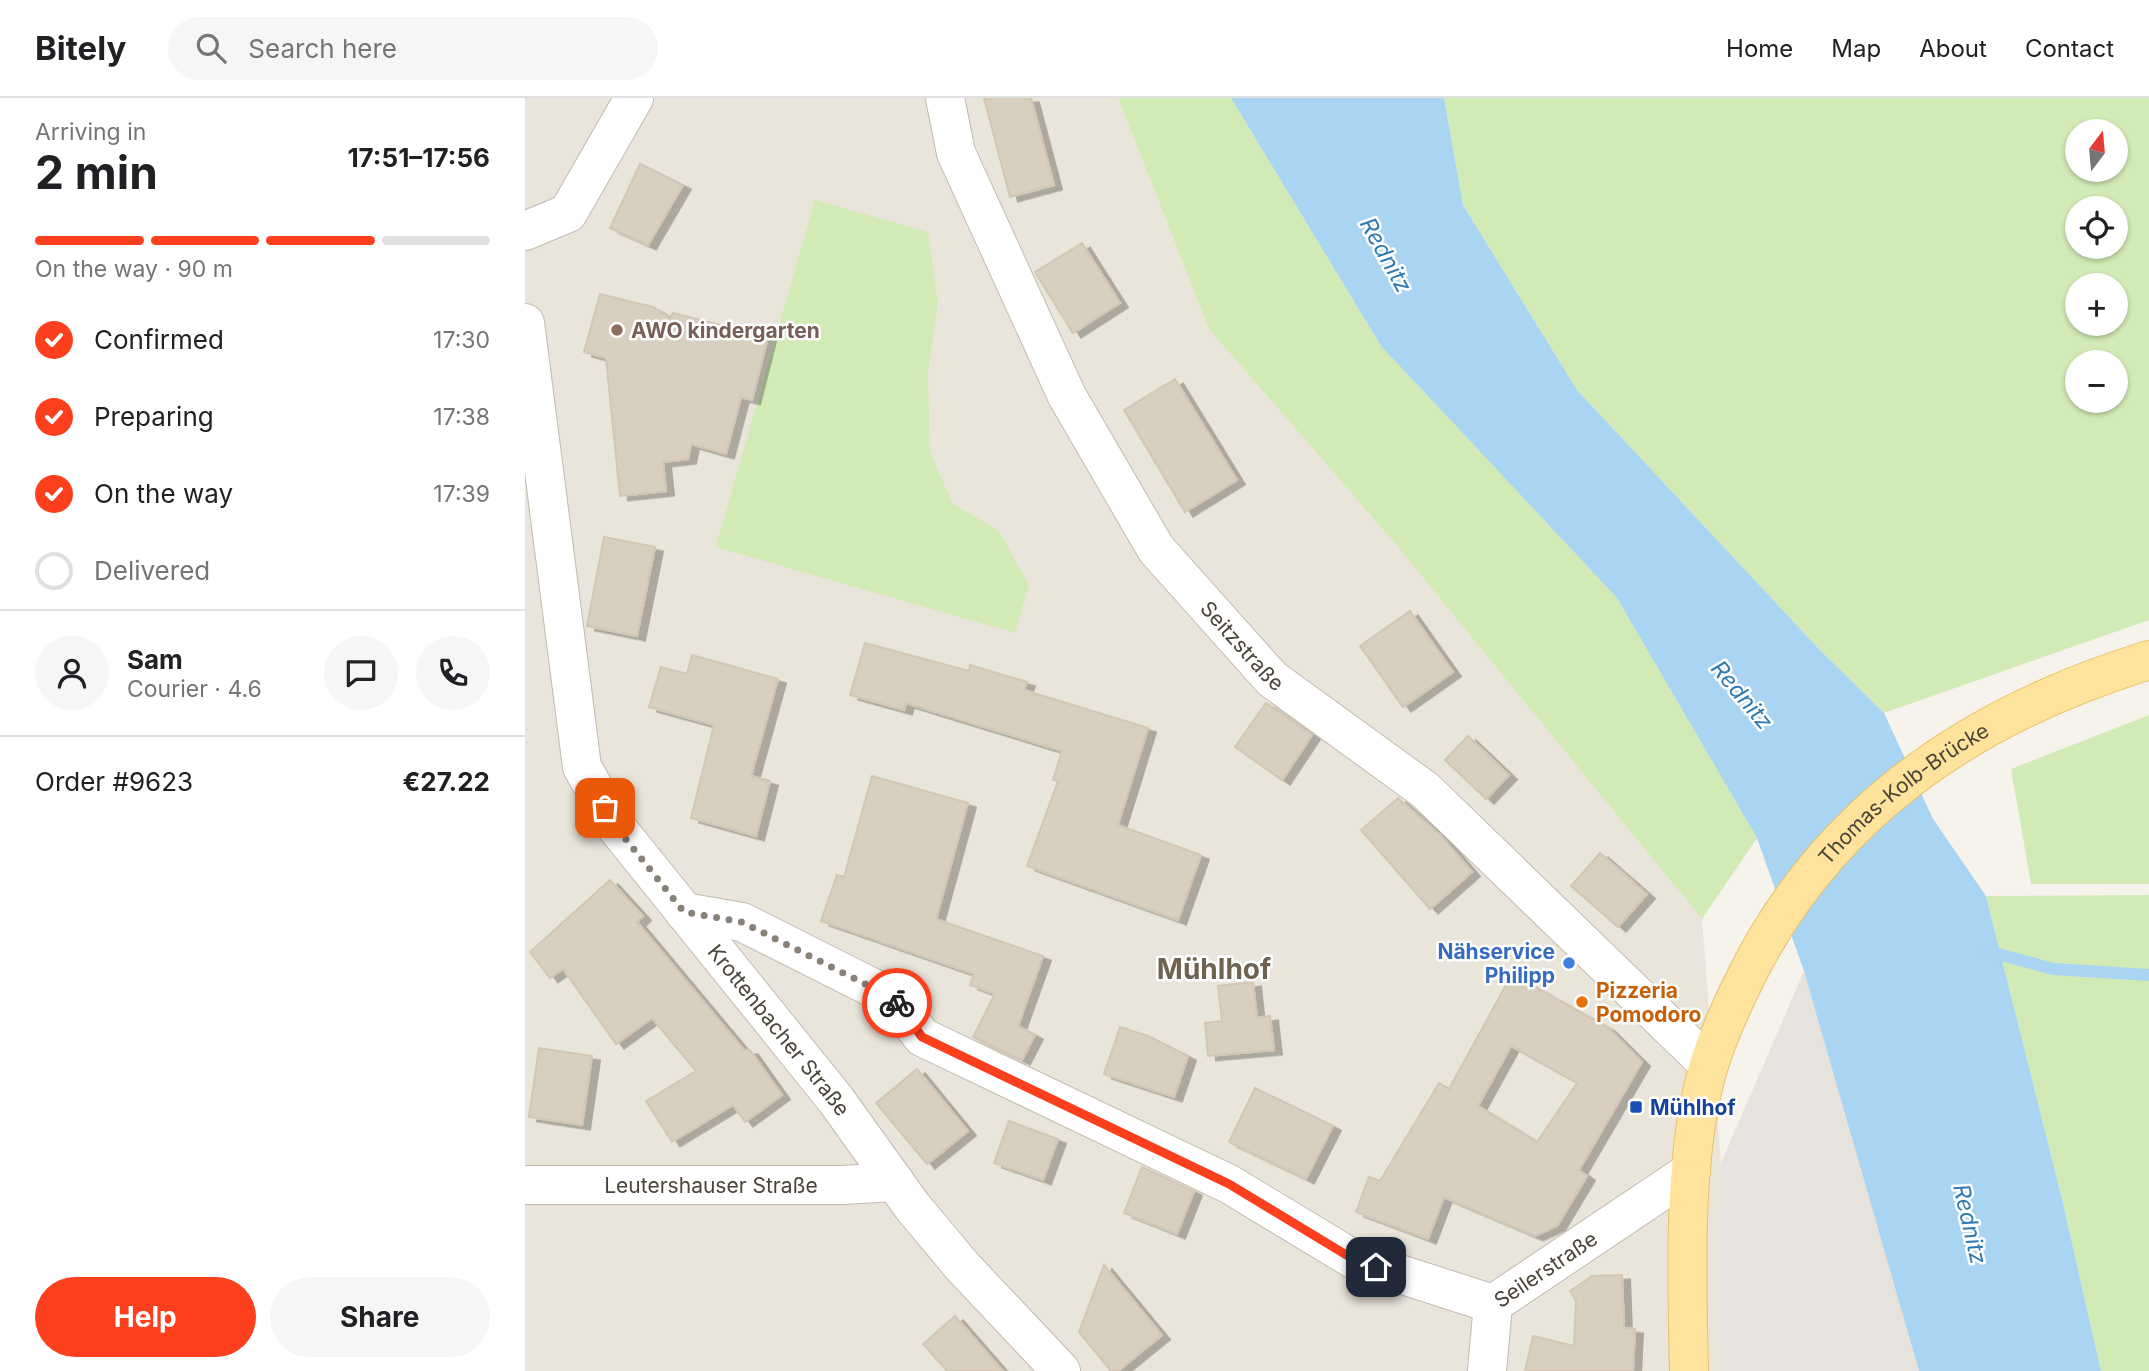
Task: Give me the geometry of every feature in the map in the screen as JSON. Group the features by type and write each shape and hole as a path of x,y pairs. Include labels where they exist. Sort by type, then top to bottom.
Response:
{"main road":[{"name":"Thomas-Kolb-Brücke","path":"1689,1371 1691,1171 1709,1065 1758,952 1787,904 1851,829 1892,791 1974,733 2078,683 2149,660"}],"street":[{"path":"525,231 568,213 634,98"},
{"name":"Seitzstraße","path":"945,98 956,153 1067,396 1156,549 1272,679 1425,790 1709,1065"},
{"name":"Krottenbacher Straße","path":"527,341 582,767 617,828 836,1100 895,1182 962,1266 1061,1371"},
{"name":"Seilerstraße","path":"684,912 742,922 893,998 922,1037 1229,1184 1353,1259 1493,1304 1691,1171"},
{"name":"Leutershauser Straße","path":"525,1185 842,1185 895,1182"},
{"path":"1487,1371 1493,1304"}],"shaded area":[{"path":"525,98 1118,98 1209,329 1392,540 1702,919 1721,1163 1721,1371 525,1371"},
{"path":"1804,971 1919,1371 1721,1371 1721,1163"}],"green space":[{"path":"1118,98 1231,98 1381,346 1617,598 1757,838 1702,919 1392,540 1209,329"},
{"path":"1444,98 2149,98 2149,620 1884,713 1818,648 1577,390 1463,205"},
{"path":"815,200 928,232 938,303 928,372 930,451 952,503 999,531 1029,585 1015,633 716,547"},
{"path":"2149,715 2149,884 2031,884 2011,769"},
{"path":"2149,895 2149,1371 2101,1371 2062,1199 1986,896"}],"water":[{"name":"Rednitz","path":"1231,98 1444,98 1463,205 1577,390 1818,648 1884,713 1933,819 1986,896 2062,1199 2101,1371 1919,1371 1804,971 1757,838 1617,598 1381,346"}],"building":[{"path":"984,98 1031,98 1054,185 1010,197"},
{"path":"640,164 683,185 648,245 610,228"},
{"path":"1082,243 1120,303 1073,333 1035,272"},
{"path":"600,294 653,307 670,318 673,313 768,337 752,400 741,397 726,454 691,444 688,459 663,462 666,491 620,496 606,358 584,352"},
{"path":"1175,379 1237,480 1185,512 1124,410"},
{"path":"604,537 655,547 637,636 587,626"},
{"path":"1410,611 1453,672 1403,707 1360,646"},
{"path":"865,643 969,671 970,665 1027,682 1024,690 1148,728 1118,825 1201,855 1178,920 1027,866 1058,781 1053,780 1062,751 906,703 904,710 850,695"},
{"path":"692,655 778,679 751,776 770,781 756,836 691,818 714,725 649,707 661,667 687,674"},
{"path":"1266,703 1312,735 1282,780 1235,747"},
{"path":"1468,736 1509,775 1486,799 1445,760"},
{"path":"872,776 968,803 936,919 1043,956 1018,1026 1035,1035 1022,1060 973,1037 995,994 970,985 974,974 821,921 837,875 844,877"},
{"path":"1398,798 1441,836 1472,872 1430,909 1361,830"},
{"path":"1600,853 1647,894 1618,927 1571,886"},
{"path":"610,880 643,916 637,922 744,1050 750,1050 782,1095 745,1122 733,1105 672,1142 646,1101 696,1071 652,1018 616,1044 563,969 550,978 530,952"},
{"path":"1512,974 1607,1027 1642,1062 1579,1170 1587,1176 1557,1226 1535,1236 1444,1197 1428,1239 1356,1212 1369,1177 1380,1181 1439,1083 1449,1089","holes":["1511,1046 1577,1083 1537,1142 1478,1106"]},
{"path":"1253,982 1257,1018 1270,1016 1274,1050 1208,1056 1205,1023 1222,1021 1218,986"},
{"path":"1120,1027 1148,1036 1188,1056 1174,1097 1104,1074"},
{"path":"539,1048 592,1056 582,1125 529,1117"},
{"path":"917,1069 968,1131 927,1164 876,1103"},
{"path":"1255,1088 1333,1126 1306,1179 1229,1142"},
{"path":"1009,1121 1058,1139 1043,1180 994,1163"},
{"path":"1142,1167 1194,1191 1177,1234 1124,1213"},
{"path":"1104,1265 1162,1335 1118,1371 1111,1371 1079,1332"},
{"path":"1622,1275 1624,1328 1635,1329 1633,1371 1525,1371 1533,1336 1574,1346 1576,1301 1570,1291 1592,1276"},
{"path":"955,1316 1003,1371 947,1371 923,1344"}],"waterway":[{"path":"1987,951 2053,969 2149,975"}],"way so far":[{"path":"605,808 617,828 684,912 742,922 893,998 897,1003"}],"place":[{"name":"AWO kindergarten","path":"617,330"},
{"name":"Nähservice Philipp","path":"1569,963"},
{"name":"Pizzeria Pomodoro","path":"1582,1002"},
{"name":"Mühlhof","path":"1636,1107"}],"district":[{"name":"Mühlhof","path":"1214,969"}],"route":[{"path":"897,1003 922,1037 1229,1184 1353,1259 1376,1267"}]}
